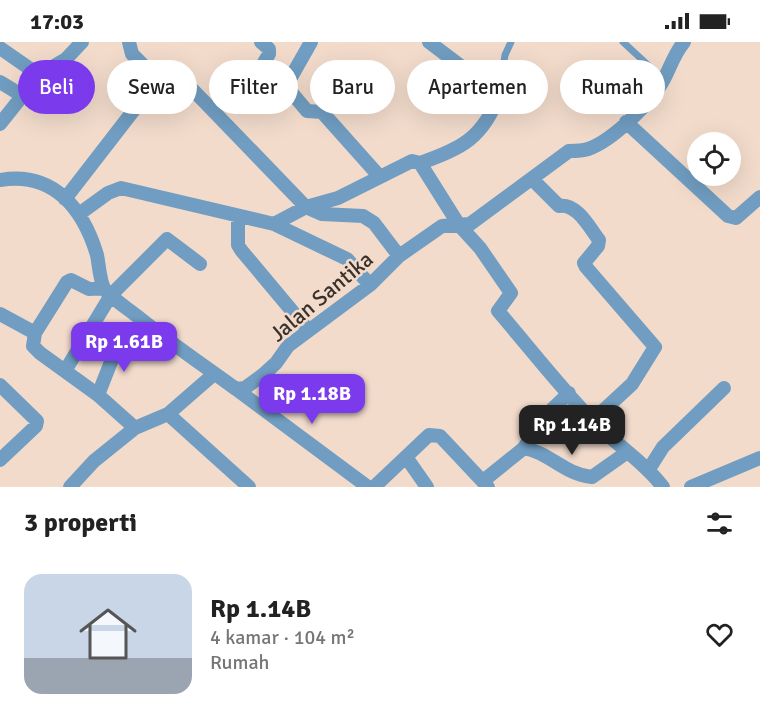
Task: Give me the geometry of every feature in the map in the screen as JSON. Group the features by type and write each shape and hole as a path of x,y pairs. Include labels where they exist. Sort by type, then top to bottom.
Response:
{"street":[{"path":"63,60 82,42"},
{"path":"129,42 132,54 138,60"},
{"path":"261,42 269,49 269,54 265,60"},
{"path":"298,65 311,42"},
{"path":"429,42 453,60"},
{"name":"Jalan Santika","path":"665,78 676,51 684,42"},
{"path":"0,48 18,60"},
{"path":"0,82 18,93"},
{"path":"197,94 306,207 322,214 363,216 374,222 399,256"},
{"path":"298,100 307,111 322,112 380,177"},
{"path":"0,124 18,102"},
{"path":"66,199 131,114"},
{"path":"274,224 306,207 338,198 412,161 420,163 450,153 470,141 491,114"},
{"name":"Jalan Santika","path":"236,389 245,388 264,374 276,363 288,346 370,285 399,256 442,226 470,224 569,151 585,151 600,144 633,114"},
{"path":"626,122 728,216 736,218 760,197"},
{"path":"420,163 459,225 480,248 511,293 498,311 592,421 626,453 649,469 663,487"},
{"path":"0,180 25,178 36,180 50,186 66,199 79,214 94,248 107,292"},
{"path":"532,179 559,206 573,207 599,240 598,246 584,263 586,267 655,347 632,384 592,421"},
{"path":"79,214 121,188 274,224 347,260 370,285"},
{"path":"238,217 238,245 241,250 309,330"},
{"path":"65,371 107,292 167,239 200,264"},
{"path":"135,428 98,395 33,346 35,333 67,282 71,280 89,289 107,292 368,487"},
{"path":"0,314 35,333"},
{"path":"98,395 120,339"},
{"path":"70,487 94,461 135,428 168,414 214,374"},
{"path":"0,385 38,421 36,426 0,460"},
{"path":"649,469 663,447 724,388"},
{"path":"374,487 429,435 440,436 486,484 524,448 541,420 569,393"},
{"path":"168,414 249,487"},
{"path":"524,448 532,449 570,473 592,477 626,453"},
{"path":"406,457 427,487"},
{"path":"691,487 760,458"}],"lane":[{"path":"504,60 511,42"},
{"path":"623,42 642,60"}]}
